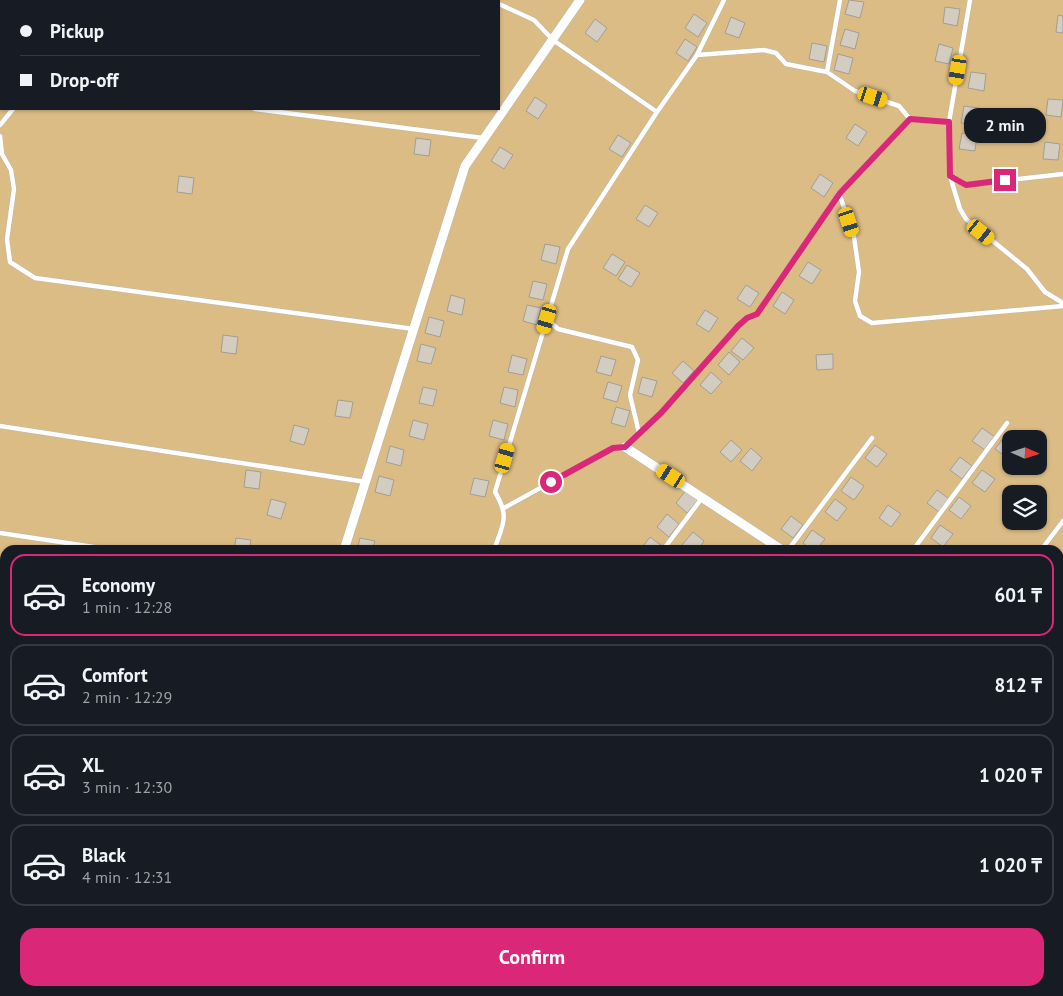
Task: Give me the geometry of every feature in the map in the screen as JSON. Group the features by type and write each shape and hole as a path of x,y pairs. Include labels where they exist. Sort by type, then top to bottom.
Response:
{"street":[{"path":"346,545 465,166 580,0"},
{"path":"625,447 703,496 775,545"}],"lane":[{"path":"496,545 504,519 504,508 495,492 568,249 656,112 697,56 724,0"},
{"path":"826,72 840,0"},
{"path":"970,0 949,122 950,176 960,208 966,219 1027,269 1045,292 1063,304"},
{"path":"500,4 534,20 552,40 656,112"},
{"path":"697,56 764,50 776,53 786,64 795,68 826,72 855,91 899,106 910,119 949,122"},
{"path":"0,125 12,110"},
{"path":"263,110 485,138"},
{"path":"504,508 613,448 625,447 661,413 738,326 747,318 757,314 840,193 910,119"},
{"path":"0,136 2,154 10,170 14,189 7,239 10,262 35,278 414,329"},
{"path":"950,176 966,185 1063,174"},
{"path":"840,193 854,237 859,272 855,301 860,316 872,323 1063,304"},
{"path":"547,319 558,329 632,347 638,360 630,395 639,433"},
{"path":"917,545 1007,423"},
{"path":"0,426 366,482"},
{"path":"792,545 872,438"},
{"path":"667,545 703,496"},
{"path":"1045,545 1063,521"},
{"path":"0,533 80,545"}],"shaded area":[{"path":"500,0 1063,0 1063,545 0,545 0,110 500,110"}],"building":[{"path":"849,0 864,2 860,18 845,14"},
{"path":"945,7 960,9 957,26 943,23"},
{"path":"694,14 707,23 698,37 685,28"},
{"path":"1058,15 1063,16 1063,33 1056,32"},
{"path":"731,17 745,23 739,38 725,33"},
{"path":"595,19 607,28 597,42 585,33"},
{"path":"845,29 859,33 855,49 840,45"},
{"path":"685,39 697,47 688,61 676,53"},
{"path":"812,43 827,46 824,62 809,59"},
{"path":"939,44 953,48 949,64 935,61"},
{"path":"838,54 853,58 849,74 834,70"},
{"path":"971,72 986,74 984,91 968,88"},
{"path":"535,97 547,105 538,119 526,111"},
{"path":"1048,99 1063,100 1061,117 1046,115"},
{"path":"964,106 979,108 976,125 961,123"},
{"path":"855,124 867,132 858,146 846,138"},
{"path":"962,133 977,135 975,151 959,149"},
{"path":"618,135 631,143 622,157 609,149"},
{"path":"416,138 431,140 429,156 414,154"},
{"path":"1045,142 1060,144 1058,160 1043,159"},
{"path":"500,147 513,155 504,169 491,161"},
{"path":"820,174 833,183 824,197 811,188"},
{"path":"179,176 194,178 192,194 177,192"},
{"path":"645,205 658,213 649,227 636,219"},
{"path":"545,244 560,247 556,264 541,260"},
{"path":"612,254 625,262 616,276 603,268"},
{"path":"808,262 821,270 812,284 799,276"},
{"path":"627,265 640,273 631,287 618,279"},
{"path":"533,281 547,284 543,300 529,297"},
{"path":"746,285 759,293 750,307 737,299"},
{"path":"782,292 794,300 785,314 773,306"},
{"path":"451,295 465,299 462,315 447,311"},
{"path":"527,305 541,308 537,325 523,321"},
{"path":"705,310 718,318 709,332 696,324"},
{"path":"429,317 444,321 440,337 425,333"},
{"path":"223,335 238,337 236,354 221,352"},
{"path":"742,338 754,348 743,360 731,351"},
{"path":"421,344 436,348 431,364 417,361"},
{"path":"729,352 740,362 729,375 718,365"},
{"path":"833,354 833,369 817,370 816,355"},
{"path":"512,355 527,359 523,375 508,372"},
{"path":"601,356 616,360 611,376 596,372"},
{"path":"683,361 694,371 683,383 672,373"},
{"path":"711,372 722,382 711,394 700,385"},
{"path":"642,377 657,381 652,397 638,393"},
{"path":"608,382 622,386 617,402 603,398"},
{"path":"423,387 437,390 433,406 419,403"},
{"path":"504,387 518,390 515,407 500,403"},
{"path":"338,400 353,402 350,418 335,416"},
{"path":"616,407 630,411 625,427 611,423"},
{"path":"413,420 428,424 424,440 409,436"},
{"path":"493,420 508,424 504,440 489,436"},
{"path":"294,425 309,429 304,445 290,441"},
{"path":"982,428 995,437 985,450 972,441"},
{"path":"731,440 742,450 731,462 720,452"},
{"path":"1002,440 1002,454 995,449"},
{"path":"875,445 887,454 877,467 865,458"},
{"path":"390,446 404,450 401,466 386,462"},
{"path":"751,448 762,458 752,471 740,461"},
{"path":"960,457 972,466 962,479 950,470"},
{"path":"246,470 261,472 259,489 244,487"},
{"path":"982,470 995,479 985,492 972,483"},
{"path":"379,476 394,480 390,496 375,492"},
{"path":"851,477 864,486 854,500 841,491"},
{"path":"474,478 489,481 485,497 470,494"},
{"path":"686,490 698,500 687,513 676,503"},
{"path":"937,490 949,499 939,512 927,503"},
{"path":"959,497 971,506 961,519 949,510"},
{"path":"271,499 286,503 281,519 267,515"},
{"path":"835,499 847,508 837,521 825,512"},
{"path":"888,505 901,514 891,527 879,518"},
{"path":"667,514 679,524 669,537 657,527"},
{"path":"791,516 803,525 793,538 781,529"},
{"path":"940,525 953,534 945,545 940,545 931,538"},
{"path":"812,530 825,539 820,545 805,545 803,543"},
{"path":"693,532 704,541 701,545 682,545"},
{"path":"650,537 661,545 644,545"},
{"path":"236,538 251,540 250,545 235,545"},
{"path":"360,538 375,541 374,545 358,545"}],"route":[{"path":"551,482 613,448 625,447 661,413 738,326 747,318 757,314 840,193 910,119 949,122 950,176 966,185 1005,180"}]}
